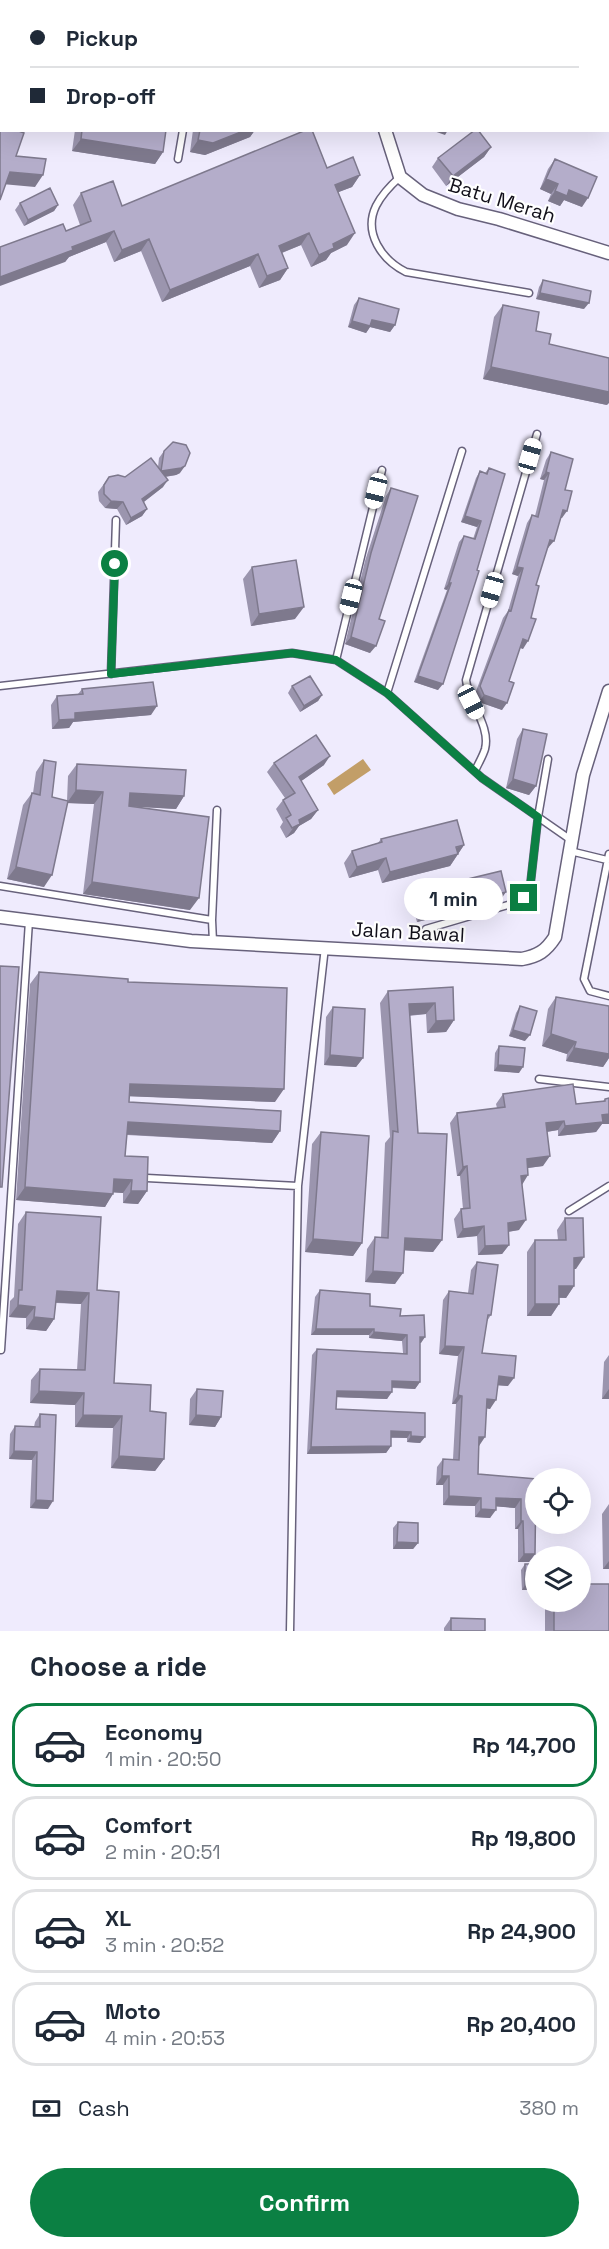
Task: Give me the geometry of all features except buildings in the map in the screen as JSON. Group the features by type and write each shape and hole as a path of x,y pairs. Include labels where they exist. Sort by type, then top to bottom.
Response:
{"street":[{"path":"386,132 400,177"},
{"name":"Batu Merah","path":"400,177 423,195 458,209 499,219 609,253"},
{"name":"Jalan Bawal","path":"0,917 213,942 325,946 522,959 536,957 548,948 555,937 583,776 609,691"}],"lane":[{"path":"178,159 183,132"},
{"path":"400,177 386,191 375,208 373,227 376,243 383,256 406,272 529,293"},
{"path":"475,771 486,748 484,729 467,690 466,680 537,434"},
{"path":"387,693 462,451"},
{"path":"336,660 382,470"},
{"path":"111,674 116,520"},
{"path":"0,686 292,653 336,660 387,693 475,771 538,817 570,846 608,857 584,980 590,991 609,996"},
{"path":"426,928 518,902 524,898 530,888 538,817 548,759"},
{"path":"213,942 217,810"},
{"path":"0,886 212,921"},
{"path":"1,1350 29,921"},
{"path":"290,1631 298,1185 325,946"},
{"path":"539,1079 609,1087"},
{"path":"147,1178 298,1185"},
{"path":"568,1211 609,1186"}],"shaded area":[{"path":"363,759 371,770 334,795 327,784"}],"route":[{"path":"115,564 111,674 292,653 336,660 387,693 482,778 538,817 530,888 524,898"}]}
